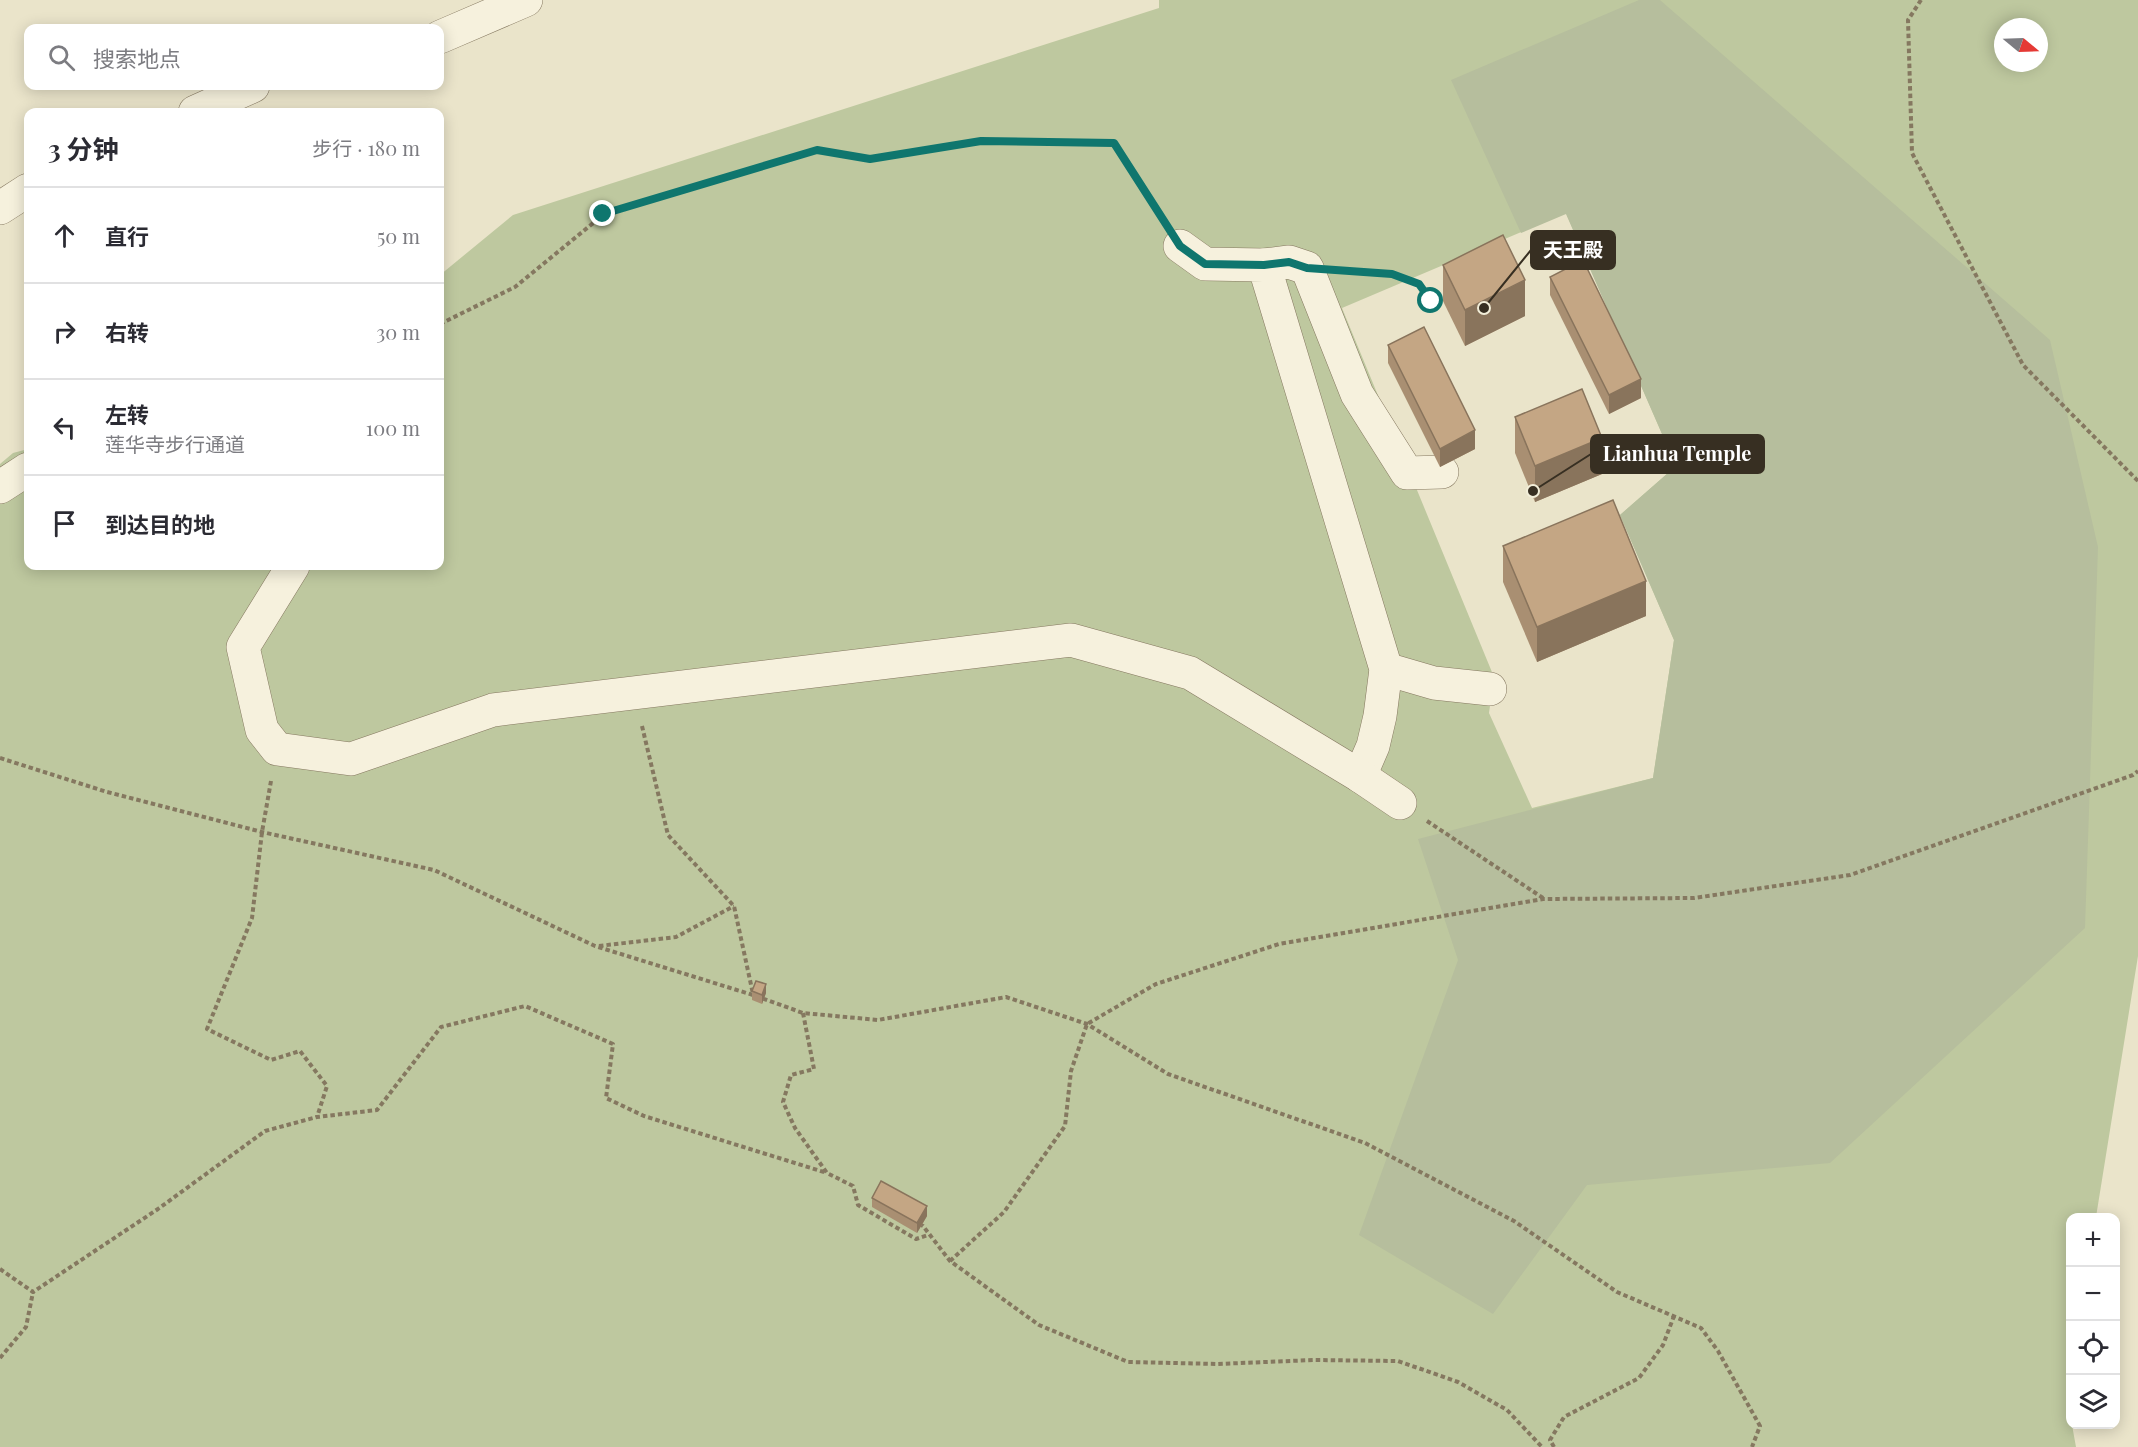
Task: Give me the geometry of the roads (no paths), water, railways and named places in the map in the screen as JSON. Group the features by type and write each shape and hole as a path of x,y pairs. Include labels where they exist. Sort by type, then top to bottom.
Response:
{"street":[{"path":"444,35 526,0"},
{"path":"204,108 244,90"},
{"path":"0,207 24,192"},
{"path":"1180,246 1205,264 1264,265 1289,262 1307,268 1357,394 1407,473 1442,472"},
{"path":"1264,265 1386,669 1380,716 1373,746 1360,776"},
{"path":"0,487 24,472"},
{"path":"291,570 243,647 262,730 277,749 351,759 493,710 1071,640 1190,673 1360,776 1400,803"},
{"path":"1386,669 1434,683 1490,690"}],"place":[{"name":"天王殿","path":"1484,308"},
{"name":"Lianhua Temple","path":"1533,491"}]}
